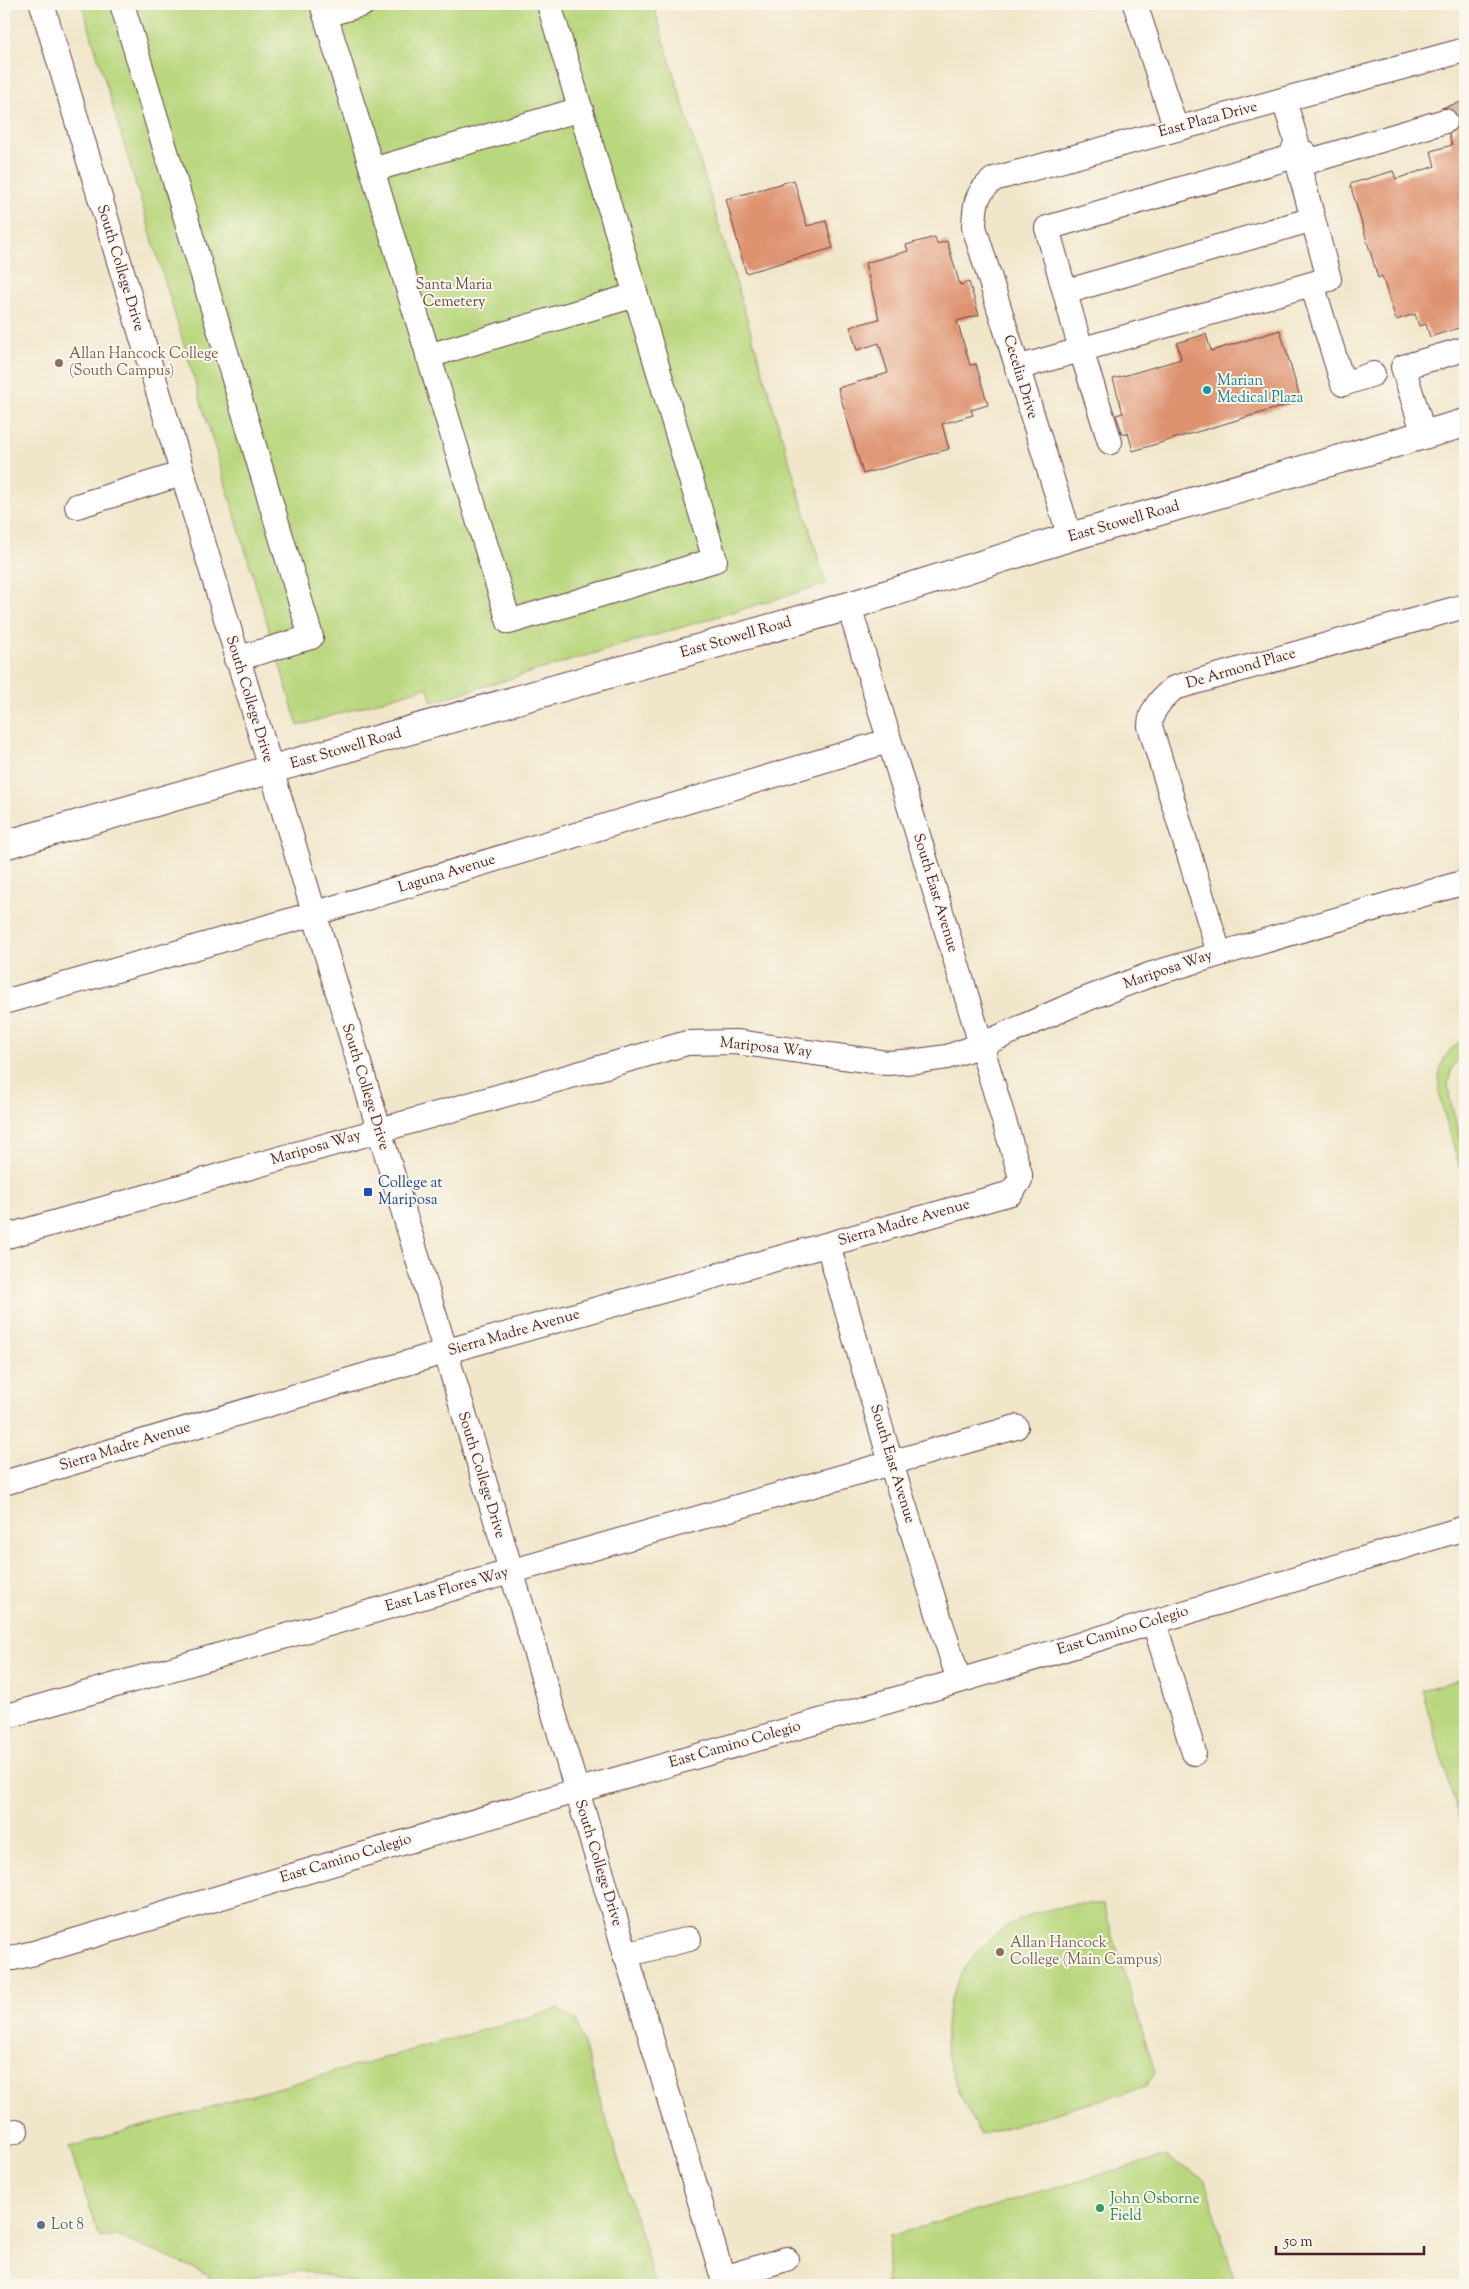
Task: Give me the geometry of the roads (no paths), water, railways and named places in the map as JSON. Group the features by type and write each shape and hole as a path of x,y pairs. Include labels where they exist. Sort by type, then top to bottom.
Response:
{"main road":[{"name":"East Stowell Road","path":"4,845 849,606 1070,537 1465,424"}],"street":[{"name":"South College Drive","path":"42,4 236,659 724,2281"},
{"path":"122,4 311,637 236,659"},
{"path":"363,4 324,9 509,622 715,560 549,4"},
{"path":"1135,4 1176,129"},
{"name":"East Plaza Drive","path":"974,216 975,204 982,188 994,179 1465,50"},
{"path":"1284,100 1333,253 1321,281"},
{"path":"372,170 581,109"},
{"path":"1110,442 1081,350 1047,228 1301,154 1445,121"},
{"path":"1301,154 1321,281 1343,384 1373,374"},
{"name":"Cecelia Drive","path":"974,216 974,227 1070,537"},
{"path":"1065,292 1312,219"},
{"path":"1018,368 1321,281"},
{"path":"428,356 636,295"},
{"path":"1424,436 1403,367 1465,349"},
{"path":"77,506 181,474"},
{"name":"South East Avenue","path":"849,606 888,741 1020,1174 1020,1180"},
{"name":"De Armond Place","path":"1219,952 1150,726 1150,720 1160,700 1174,688 1465,606"},
{"name":"Laguna Avenue","path":"4,1002 313,914 888,741"},
{"name":"Mariposa Way","path":"4,1237 687,1043 736,1042 887,1063 947,1057 981,1045 1090,998 1152,974 1219,952 1465,882"},
{"name":"Sierra Madre Avenue","path":"4,1483 444,1352 1011,1193 1020,1180"},
{"name":"South East Avenue","path":"828,1245 891,1463 959,1681"},
{"name":"East Las Flores Way","path":"4,1717 1016,1427"},
{"name":"East Camino Colegio","path":"4,1956 13,1958 34,1953 576,1790 959,1681 1465,1528"},
{"path":"1154,1622 1194,1753"},
{"path":"625,1955 689,1939"},
{"path":"724,2281 786,2259"}],"tunnel":[{"path":"1445,121 1465,115"}],"place":[{"name":"Allan Hancock College (South Campus)","path":"59,363"},
{"name":"Marian Medical Plaza","path":"1207,390"},
{"name":"College at Mariposa","path":"368,1192"},
{"name":"Allan Hancock College (Main Campus)","path":"1000,1952"},
{"name":"John Osborne Field","path":"1100,2208"},
{"name":"Lot 8","path":"41,2225"}],"park label":[{"name":"Santa Maria Cemetery","path":"454,294"}]}
